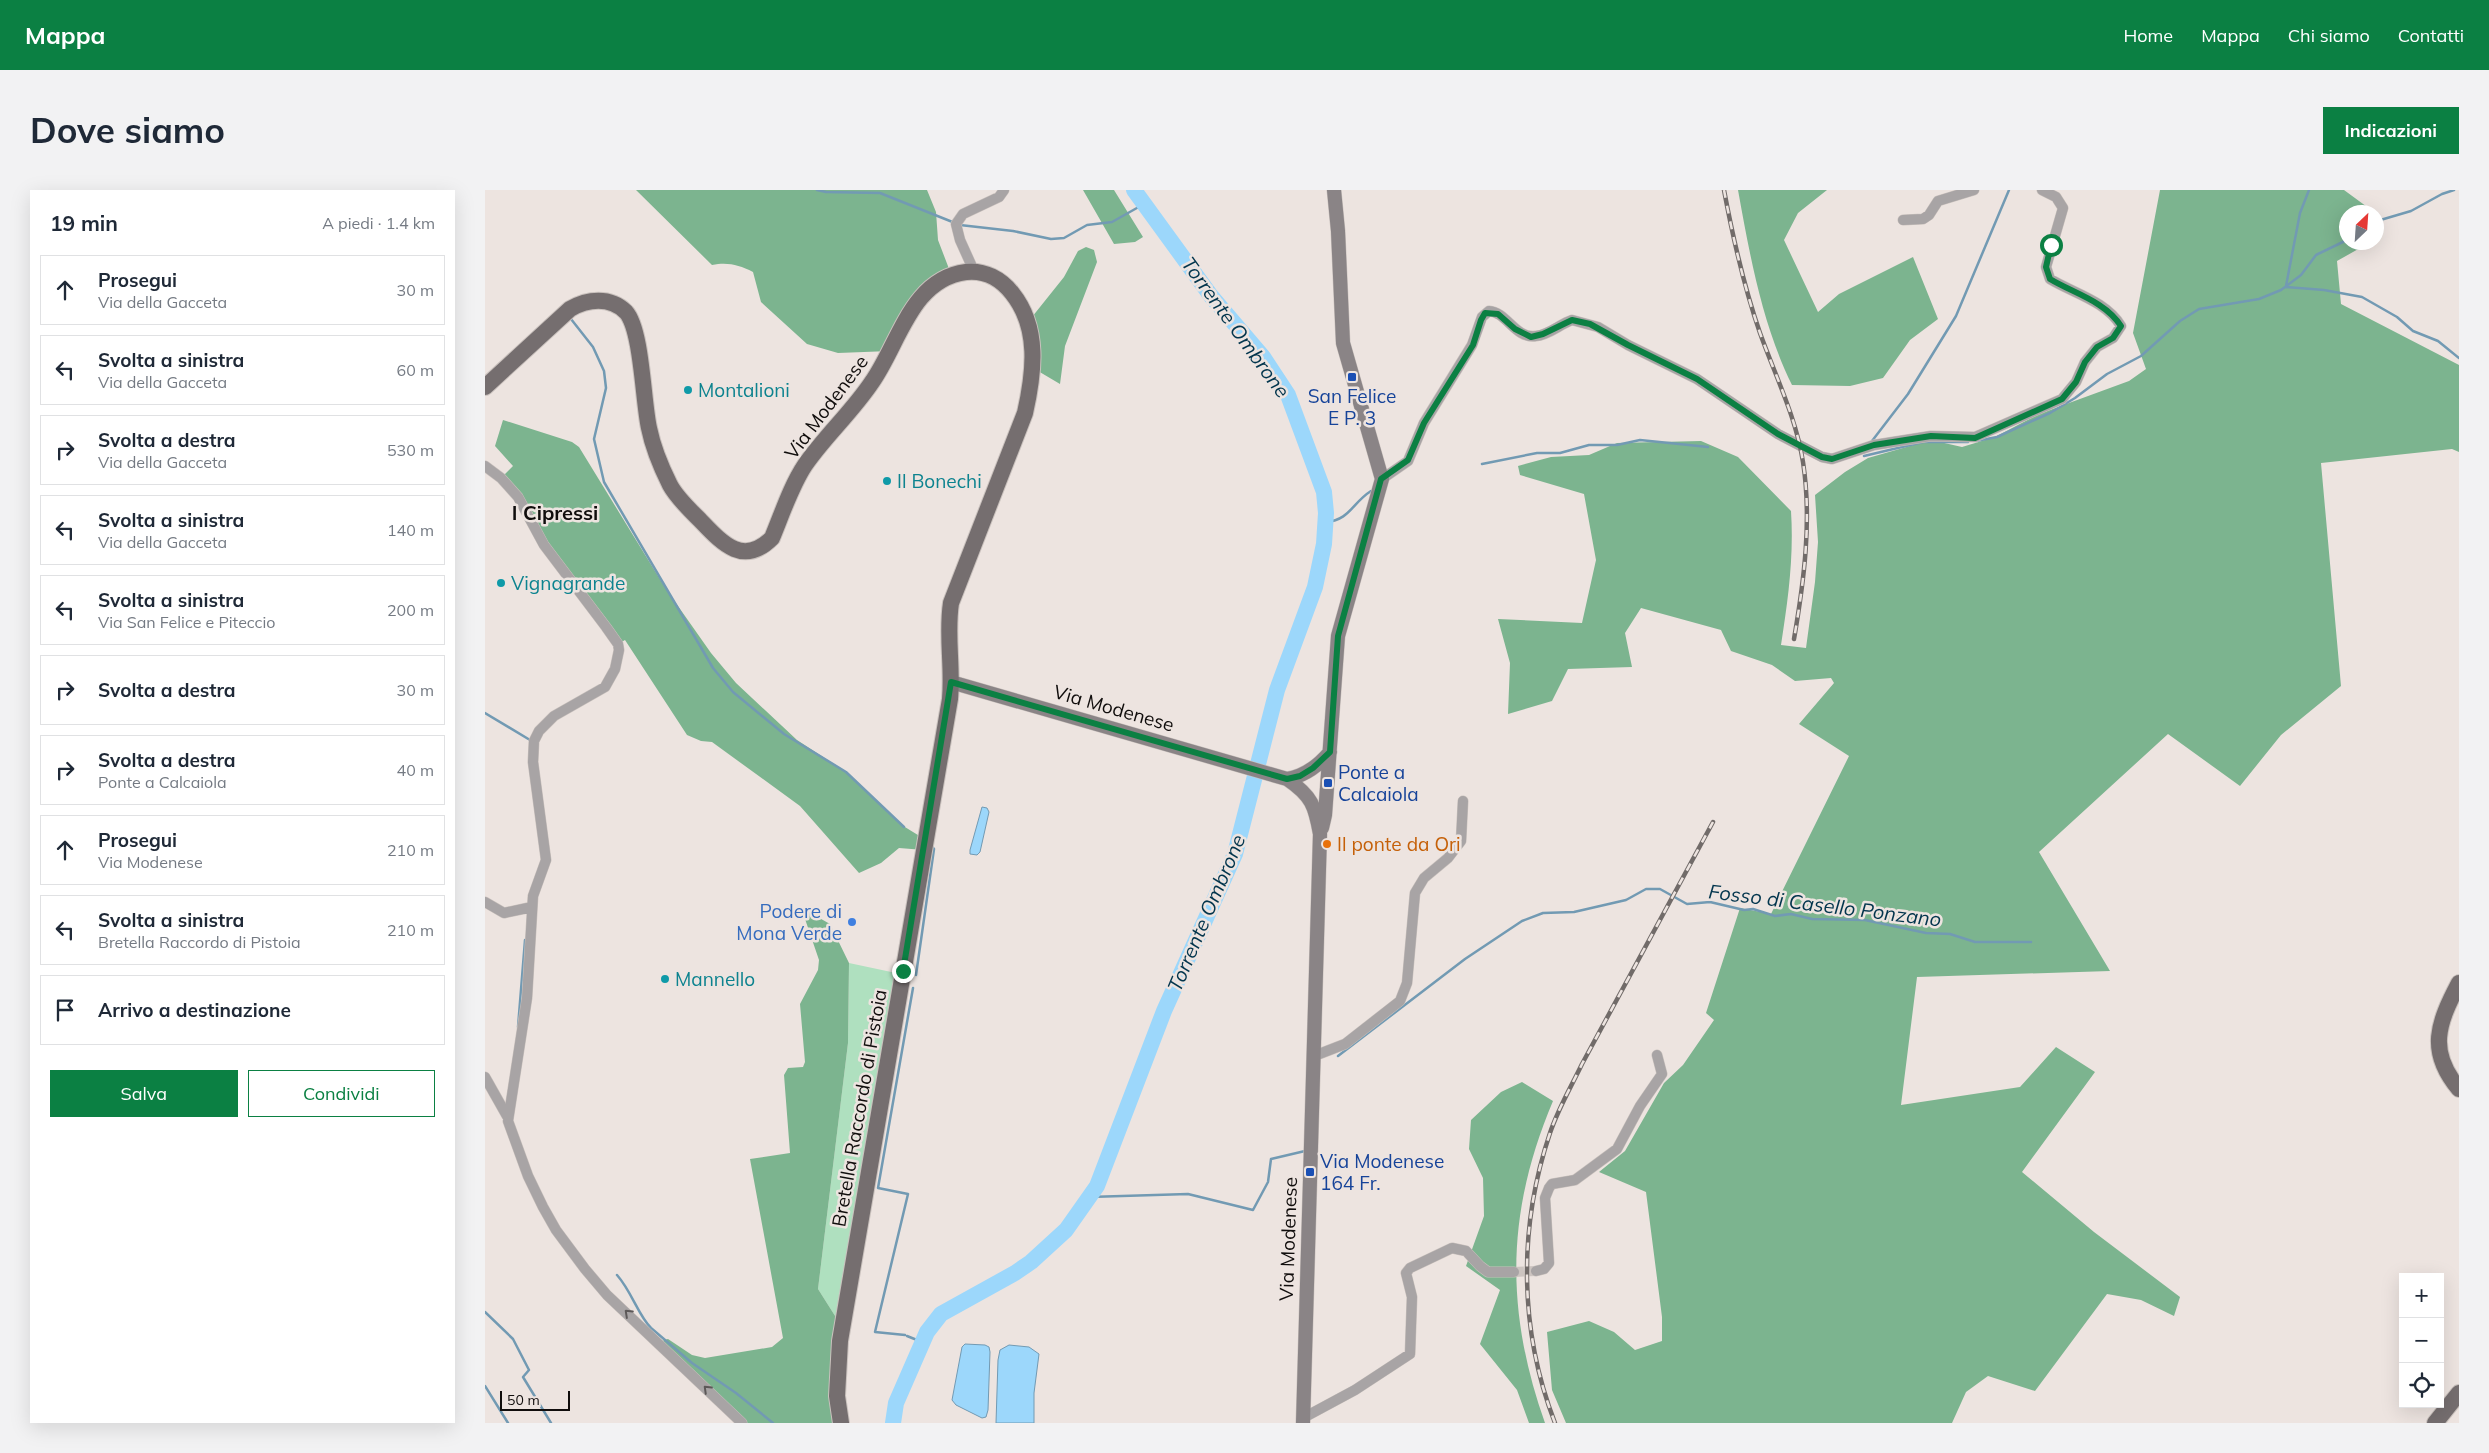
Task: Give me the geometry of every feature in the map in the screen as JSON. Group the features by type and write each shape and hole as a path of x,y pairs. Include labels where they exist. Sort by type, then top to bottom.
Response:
{"main road":[{"name":"Via Modenese","path":"485,387 570,309 593,299 611,303 626,313 635,334 648,427 656,454 671,487 719,540 733,549 748,552 763,547 772,538 804,467 871,384 917,301 951,274 973,271"},
{"path":"951,682 947,633 951,603 1025,413 1033,364 1031,334 1027,319 1017,300 1005,284 987,274 973,271"},
{"name":"Bretella Raccordo di Pistoia","path":"841,1423 837,1396 840,1341 951,682"},
{"path":"2459,983 2443,1016 2437,1044 2443,1066 2459,1089"},
{"path":"2435,1423 2459,1394"}],"street":[{"path":"973,271 960,240 956,224 963,214 999,197 1004,190"},
{"path":"1321,834 1325,816 1338,636 1381,479 1381,471 1343,343 1339,231 1334,190"},
{"path":"1903,220 1923,219 1929,215 1938,201 1974,190"},
{"path":"1381,479 1408,460 1424,423 1473,345 1482,317 1489,311 1498,314 1515,329 1531,337 1543,334 1572,320 1598,327 1628,345 1697,379 1778,434 1827,458 1840,457 1874,445 1931,436 1975,438 1989,432 2022,415 2062,399 2076,382 2085,362 2097,347 2113,338 2121,326 2114,315 2107,310 2050,279 2046,267 2063,208 2055,197 2042,190"},
{"path":"485,466 501,478 518,497 544,546 606,627 618,644 619,650 615,669 605,687 554,716 542,727 534,741 533,762 547,854 533,896 527,998 516,1080 507,1116"},
{"name":"Via Modenese","path":"951,682 1282,777"},
{"path":"1282,777 1300,776 1313,768 1330,752"},
{"path":"1282,777 1311,800 1321,834"},
{"path":"1314,1056 1345,1044 1401,1001 1407,983 1415,893 1424,878 1448,858 1461,841 1463,801"},
{"name":"Via Modenese","path":"1303,1420 1321,834"},
{"path":"485,902 504,913 532,907"},
{"path":"1536,1271 1544,1270 1549,1263 1545,1198 1549,1188 1552,1184 1575,1180 1617,1149 1640,1106 1662,1074 1657,1055"},
{"path":"485,1077 507,1116 528,1176 556,1230 569,1249 607,1295 742,1423"},
{"path":"1303,1420 1355,1390 1409,1354 1412,1297 1406,1273 1410,1268 1442,1251 1457,1248 1466,1251 1488,1272 1514,1272"}],"green space":[{"path":"636,190 927,190 936,212 938,240 951,274 937,283 890,351 838,353 807,344 761,302 753,272 733,265 712,265"},
{"path":"1083,190 1114,190 1143,237 1135,242 1114,244"},
{"path":"1738,190 1827,190 1798,213 1784,240 1818,312 1839,294 1913,257 1938,319 1910,340 1883,378 1850,386 1792,385 1773,338 1758,289"},
{"path":"2160,190 2344,190 2364,205 2339,205 2339,250 2357,250 2337,261 2341,304 2459,365 2459,452 2452,449 2321,463 2341,686 2281,735 2240,786 2168,734 2039,852 2110,971 1917,977 1901,1105 2020,1087 2056,1047 2095,1072 2022,1172 2094,1232 2180,1297 2174,1316 2141,1300 2107,1294 2035,1391 1988,1376 1966,1392 1952,1423 1566,1423 1552,1390 1547,1332 1589,1321 1614,1332 1635,1350 1662,1341 1662,1317 1646,1192 1599,1172 1625,1151 1664,1083 1683,1065 1714,1020 1706,1013 1740,908 1771,914 1849,756 1799,724 1834,683 1831,678 1795,681 1772,665 1731,651 1721,630 1641,608 1625,633 1632,667 1568,669 1552,701 1508,714 1510,663 1498,619 1582,623 1596,560 1584,494 1520,475 1518,466 1551,457 1589,455 1617,443 1701,441 1738,457 1791,511 1791,562 1781,645 1806,648 1815,582 1818,542 1815,495 1845,472 1868,458 1931,440 1962,447 1995,437 2039,414 2129,381 2146,369 2133,333"},
{"path":"1086,247 1094,250 1097,262 1065,346 1060,384 1038,371 1032,317 1064,277 1078,251"},
{"path":"503,420 572,442 579,447 666,589 711,653 736,683 797,740 846,772 900,824 926,840 924,850 899,848 881,863 859,873 800,806 712,742 701,741 687,735 625,640 618,644 501,478 513,466 495,446"},
{"path":"807,911 830,924 849,963 848,1043 818,1289 837,1319 835,1423 740,1423 659,1345 668,1339 692,1355 705,1358 772,1347 783,1338 750,1159 790,1153 784,1075 788,1068 803,1067 805,1062 800,1004 818,970 819,960 804,916"},
{"path":"849,963 896,973 837,1319 818,1289 848,1043"},
{"path":"1522,1082 1553,1101 1526,1182 1519,1222 1516,1261 1523,1341 1532,1381 1545,1423 1529,1423 1517,1390 1480,1344 1500,1290 1466,1266 1484,1216 1483,1178 1469,1149 1471,1120 1501,1092"}],"water":[{"path":"982,807 987,808 989,812 980,852 977,855 970,854 970,850"},
{"path":"965,1344 989,1347 988,1410 986,1417 982,1418 956,1405 952,1400 962,1347"},
{"path":"1009,1345 1029,1347 1039,1354 1034,1393 1034,1423 996,1423 998,1360 1000,1350"}],"waterway":[{"path":"817,190 826,192 880,193 955,223"},
{"name":"Torrente Ombrone","path":"893,1423 896,1403 927,1332 941,1314 1015,1273 1031,1262 1066,1230 1097,1186 1164,1011 1235,854 1277,690 1315,587 1324,544 1326,513 1324,492 1288,395 1263,357 1211,296 1134,190"},
{"path":"1872,441 1908,394 1956,316 2009,190"},
{"path":"2286,286 2300,213 2309,190"},
{"path":"2384,219 2411,211 2442,194 2454,190"},
{"path":"960,225 1013,231 1051,239 1064,238 1087,225 1112,222 1144,204"},
{"path":"1976,441 1997,437 2050,413 2075,398 2107,374 2141,356 2180,321 2199,309 2259,299 2281,290 2301,275 2316,255 2339,244"},
{"path":"2285,287 2324,290 2362,297 2397,317 2413,331 2438,341 2459,358"},
{"path":"571,319 593,347 604,371 606,388 594,439 604,482 713,668 733,692 784,734 846,772 904,827"},
{"path":"1482,464 1537,453 1560,453 1589,445 1617,445 1640,440 1708,447"},
{"path":"1864,456 1923,442 1968,442"},
{"path":"1326,522 1334,521 1346,514 1371,491"},
{"path":"485,713 530,740"},
{"path":"916,975 934,849 931,845"},
{"name":"Fosso di Casello Ponzano","path":"1338,1056 1465,959 1522,921 1543,913 1574,912 1626,900 1646,889 1660,889 1687,904 1710,902 1744,910 1753,909 1775,916 1791,914 1812,919 1865,920 1926,933 1950,934 1975,942 2031,942"},
{"path":"518,1027 525,940"},
{"path":"905,1335 875,1332 908,1194 878,1188 913,988"},
{"name":"Fosso di Casello Ponzano","path":"1089,1197 1188,1194 1253,1210 1268,1182 1271,1159 1305,1151"},
{"path":"617,1275 642,1317 651,1328 692,1363 736,1393 773,1423"},
{"path":"485,1312 513,1339 529,1370 523,1377 551,1423"},
{"path":"907,1336 922,1342"},
{"path":"485,1386 508,1423"}],"tunnel":[{"path":"1514,1272 1536,1271"}],"railway":[{"path":"1724,190 1749,298 1790,412 1803,462 1807,506 1806,550 1794,639"},
{"path":"1555,1423 1543,1388 1529,1315 1527,1279 1528,1242 1532,1205 1540,1169 1550,1133 1565,1098 1713,822"}],"place":[{"name":"San Felice E P. 3","path":"1352,377"},
{"name":"Montalioni","path":"688,390"},
{"name":"Il Bonechi","path":"887,481"},
{"name":"Vignagrande","path":"501,583"},
{"name":"Ponte a Calcaiola","path":"1328,783"},
{"name":"Il ponte da Ori","path":"1327,844"},
{"name":"Podere di Mona Verde","path":"852,922"},
{"name":"Mannello","path":"665,979"},
{"name":"Via Modenese 164 Fr.","path":"1310,1172"}],"district":[{"name":"I Cipressi","path":"555,512"}],"route":[{"path":"903,971 950,699 951,682 1287,779 1306,773 1327,756 1330,752 1332,732 1338,636 1381,486 1381,479 1403,466 1408,460 1424,423 1454,372 1473,345 1485,313 1489,311 1498,314 1515,329 1531,337 1543,334 1572,320 1598,327 1628,345 1697,379 1778,434 1822,457 1832,459 1874,445 1931,436 1975,438 2062,399 2076,382 2085,362 2097,347 2113,338 2121,326 2114,315 2094,302 2050,279 2046,267 2051,245"}]}
